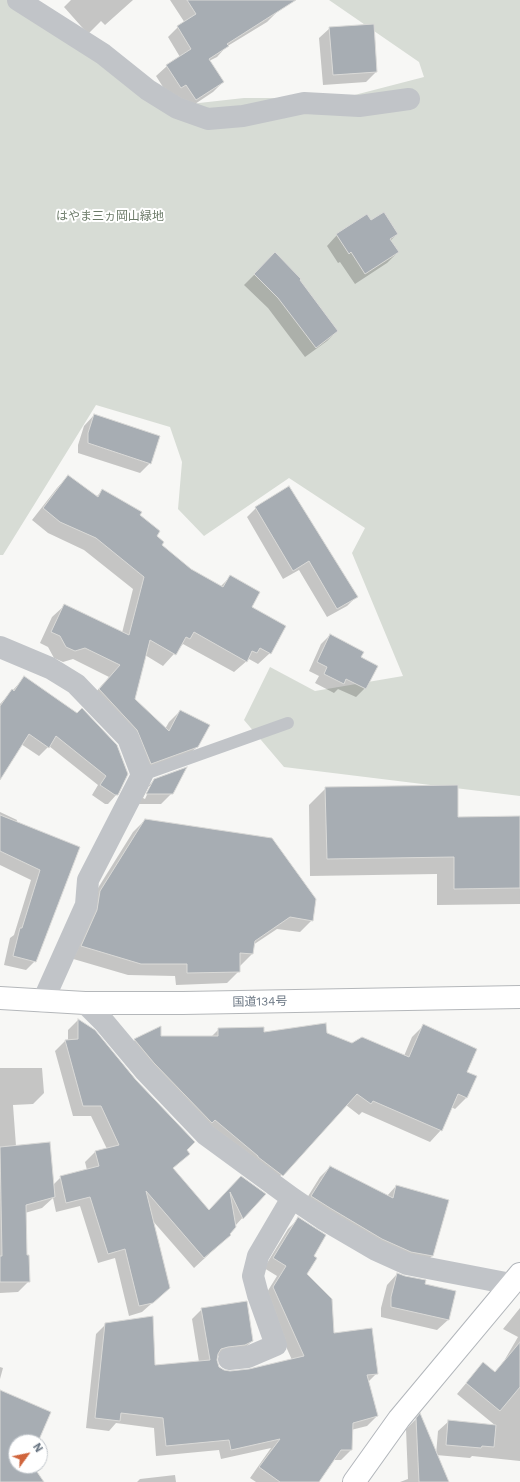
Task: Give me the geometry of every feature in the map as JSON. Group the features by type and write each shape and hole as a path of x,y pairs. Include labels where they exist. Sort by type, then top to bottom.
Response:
{"main road":[{"name":"国道134号","path":"0,998 85,1003 191,1003 520,997"},
{"path":"354,1482 399,1419 515,1279"}],"street":[{"path":"18,0 103,54 148,90 177,108 208,119 243,116 304,103 359,106 409,99"},
{"path":"0,647 50,668 76,684 128,738 142,775 88,880 86,905 43,1001"},
{"path":"85,1003 104,1022 145,1071 206,1135 323,1219 376,1250 407,1264 515,1279"},
{"path":"229,1359 248,1357 276,1345 258,1295 253,1276 258,1256 292,1198"}],"lane":[{"path":"142,775 288,723"}],"green space":[{"name":"はやま三ヵ岡山緑地","path":"0,0 7,0 104,65 190,104 244,98 343,98 424,77 419,62 329,0 520,0 520,796 284,767 244,720 270,667 315,691 403,676 352,553 365,528 289,478 204,536 178,509 182,462 170,427 96,405 3,555 0,555"}],"building":[{"path":"187,0 296,0 227,44 229,46 209,59 224,82 196,100 186,85 181,88 166,65 191,49 177,26 196,14"},
{"path":"374,24 377,72 333,75 329,27"},
{"path":"384,212 398,234 390,239 399,252 365,274 351,252 349,254 336,234 367,214 371,220"},
{"path":"275,252 301,279 300,280 338,331 316,348 278,298 254,274"},
{"path":"94,414 160,436 151,464 88,443 88,433"},
{"path":"68,475 98,497 102,489 142,512 140,515 160,531 157,536 164,542 162,545 191,569 223,587 230,575 260,592 252,607 286,626 271,654 260,648 257,653 252,651 247,662 194,632 190,639 186,637 176,655 150,640 135,699 169,731 180,710 210,725 198,747 151,764 137,730 99,689 120,665 85,648 75,651 66,647 60,636 51,632 64,604 129,635 144,577 96,538 60,522 43,508"},
{"path":"289,486 358,597 337,609 309,561 293,571 255,507"},
{"path":"330,634 364,652 361,657 378,666 366,689 346,679 344,684 324,674 327,667 317,662"},
{"path":"24,676 77,713 82,708 117,745 128,774 118,795 115,795 100,785 106,776 56,736 49,748 29,734 0,780 0,706 12,689 14,691"},
{"path":"187,767 173,794 146,794 154,779"},
{"path":"458,785 458,817 520,816 520,888 454,889 454,857 327,859 325,787"},
{"path":"0,815 80,847 36,962 13,956 20,928 22,928 40,870 0,851"},
{"path":"145,819 272,838 316,899 313,921 290,917 255,941 253,954 240,953 240,972 187,973 187,964 141,964 81,946 97,910 100,891"},
{"path":"78,1019 95,1030 136,1080 195,1142 187,1150 190,1154 173,1168 209,1210 241,1176 266,1194 243,1219 230,1192 236,1227 230,1234 231,1235 204,1258 146,1191 170,1288 153,1303 139,1306 125,1249 108,1254 90,1197 66,1203 60,1176 99,1166 95,1151 119,1145 101,1106 83,1106 65,1040 78,1039"},
{"path":"326,1023 327,1033 352,1043 362,1037 409,1057 423,1024 477,1049 467,1072 477,1076 467,1098 458,1094 442,1131 373,1101 371,1104 357,1094 283,1176 258,1157 215,1120 212,1123 154,1063 134,1039 161,1026 161,1036 218,1036 218,1028 264,1027 264,1032"},
{"path":"50,1142 55,1197 26,1205 27,1255 29,1255 30,1282 0,1282 0,1256 2,1256 0,1147"},
{"path":"330,1166 393,1198 396,1185 449,1200 433,1256 411,1252 382,1239 311,1196"},
{"path":"298,1217 326,1235 314,1256 317,1258 307,1274 332,1299 334,1333 372,1328 378,1374 367,1375 378,1416 353,1423 352,1450 341,1450 319,1482 280,1482 259,1467 280,1439 231,1450 229,1440 166,1446 163,1418 121,1413 120,1421 95,1418 105,1323 153,1316 155,1365 210,1360 201,1308 247,1301 253,1341 245,1345 221,1349 217,1360 219,1367 230,1371 249,1369 304,1356 273,1287 286,1266 273,1258"},
{"path":"397,1273 426,1280 425,1284 456,1291 449,1320 391,1307 391,1297"},
{"path":"520,1342 520,1387 500,1411 466,1383 483,1362 495,1372"},
{"path":"0,1390 51,1412 41,1434 8,1434 8,1474 38,1474 44,1482 0,1482"},
{"path":"420,1413 449,1482 419,1482 416,1418"},
{"path":"448,1420 496,1425 494,1447 482,1446 481,1448 446,1445"}]}
